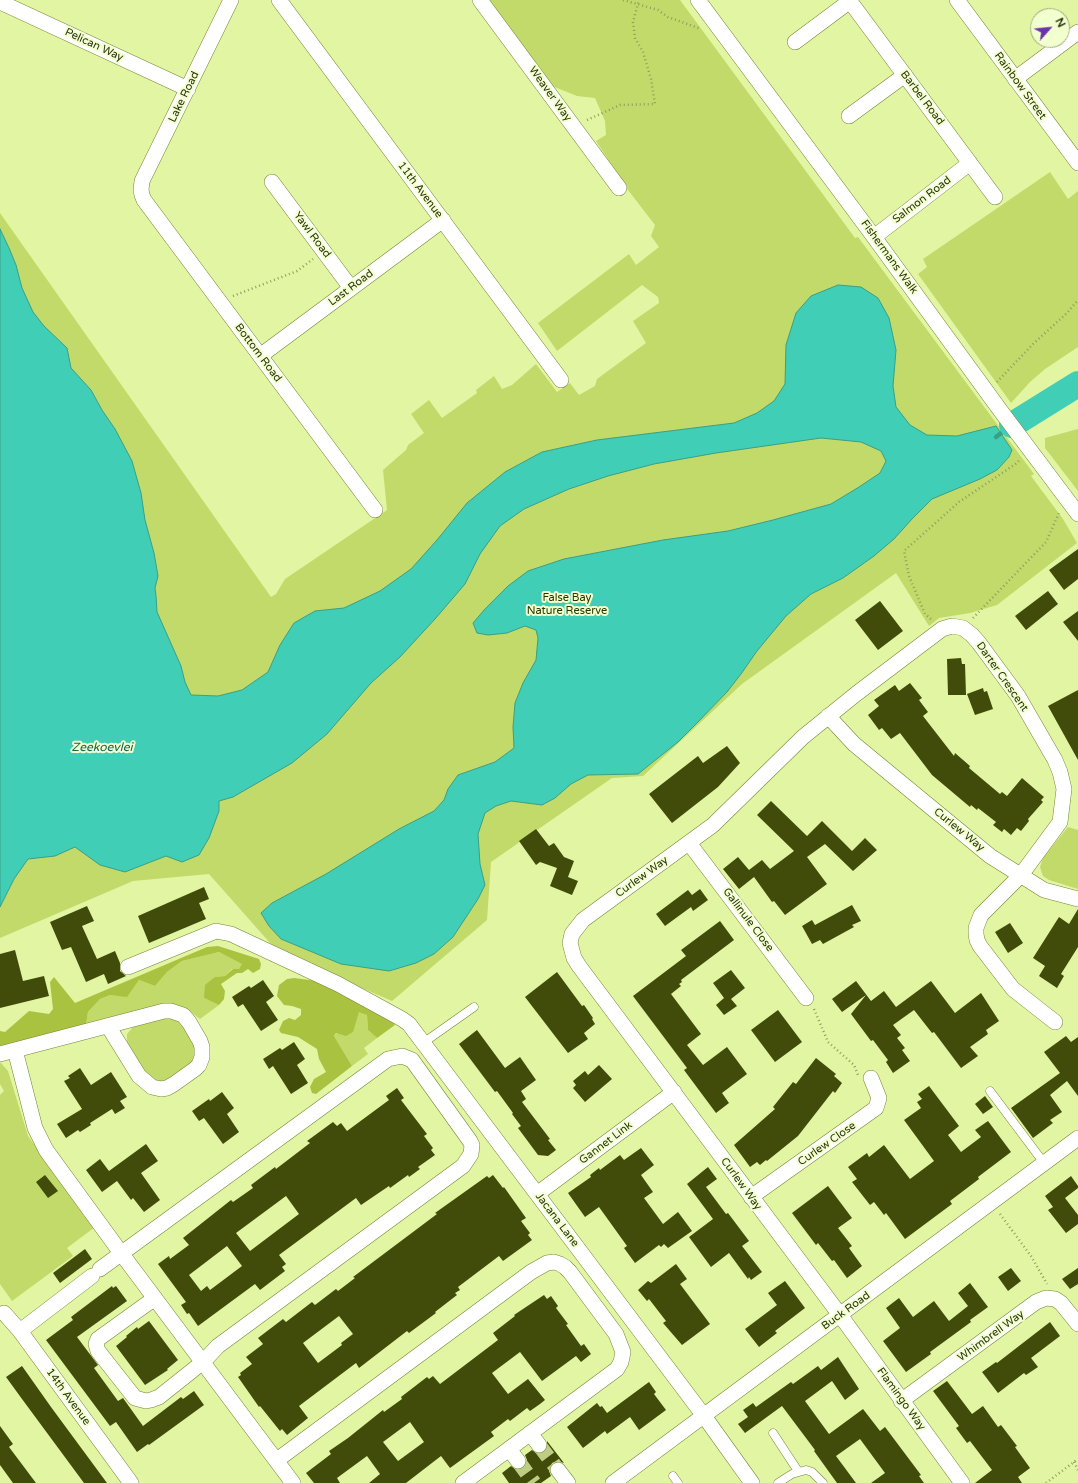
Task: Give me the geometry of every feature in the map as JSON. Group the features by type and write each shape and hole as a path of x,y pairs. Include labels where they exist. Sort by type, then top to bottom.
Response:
{"street":[{"name":"Lake Road","path":"142,195 142,181 231,0"},
{"name":"11th Avenue","path":"279,0 561,380"},
{"name":"Weaver Way","path":"480,0 619,188"},
{"name":"Fishermans Walk","path":"698,0 1000,410 1026,451 1078,514"},
{"path":"795,42 849,1"},
{"name":"Barbel Road","path":"849,1 995,197"},
{"name":"Pelican Way","path":"0,2 188,89"},
{"name":"Rainbow Street","path":"964,3 1015,79 1078,163"},
{"path":"1015,79 1078,32"},
{"path":"849,116 905,75"},
{"name":"Salmon Road","path":"874,237 970,163"},
{"name":"Yawl Road","path":"272,182 351,288"},
{"name":"Bottom Road","path":"142,195 144,200 375,510"},
{"name":"Last Road","path":"260,356 443,220"},
{"path":"828,716 942,629 952,626 962,628"},
{"name":"Darter Crescent","path":"962,628 972,635 979,643 1018,696 1055,760 1060,772 1064,789 1060,822 1021,875 981,915 976,928 977,940 990,961 1013,989 1055,1022"},
{"name":"Curlew Way","path":"840,1315 579,966 574,958 570,943 572,934 583,920 713,825 803,737 828,716 854,744 990,856 1044,890 1078,900"},
{"name":"Gallinule Close","path":"689,843 720,881 806,998"},
{"name":"Jacana Lane","path":"128,967 216,930 231,934 338,984 386,1009 409,1024 704,1416 752,1483"},
{"path":"0,1054 164,1011 171,1010 183,1015 190,1022 200,1041 202,1047 202,1057 199,1065 195,1070 167,1088 161,1089 152,1087 139,1076 108,1026"},
{"path":"15,1050 35,1128 46,1150 293,1483"},
{"path":"9,1322 96,1272 388,1059 402,1056 407,1057 416,1064 470,1141 472,1150 468,1160 457,1171 218,1346 203,1362 159,1397 146,1401 136,1398 98,1351 96,1344 98,1339 155,1298"},
{"name":"Curlew Close","path":"751,1197 876,1108 879,1098 872,1078"},
{"name":"Gannet Link","path":"537,1194 674,1092"},
{"name":"Buck Road","path":"614,1483 1078,1138"},
{"path":"277,1460 531,1272 547,1263 554,1262 565,1267 570,1272 616,1334 623,1352 621,1362 616,1369 534,1439 513,1455 463,1483"},
{"name":"Whimbrell Way","path":"902,1401 1036,1302 1046,1298 1054,1299"},
{"path":"1054,1299 1061,1303 1078,1324"},
{"name":"Flamingo Way","path":"840,1315 962,1483"},
{"name":"14th Avenue","path":"9,1322 131,1483"},
{"path":"558,1470 568,1483"}],"lane":[{"path":"423,1043 474,1007"},
{"path":"990,1092 1044,1163"},
{"path":"773,1433 798,1471"},
{"path":"778,1483 798,1471 806,1470 812,1472 823,1483"}],"path":[{"path":"623,0 658,10 668,17 703,30"},
{"path":"573,126 620,105 655,104 651,79 643,52 635,38 633,22 639,0"},
{"path":"220,302 297,271 323,251"},
{"path":"994,385 1033,344 1067,313 1078,300"},
{"path":"942,629 926,614 909,576 904,551 959,502 1017,463 1026,451"},
{"path":"962,628 990,602 1046,542 1062,506"},
{"path":"806,998 814,1010 828,1042 854,1065 858,1076 872,1078"},
{"path":"991,1203 1031,1256 1054,1299"},
{"path":"1046,1483 1078,1459"},
{"path":"1074,1462 1078,1470"}],"green space":[{"name":"False Bay Nature Reserve","path":"489,0 680,0 855,238 858,237 1034,474 1031,476 1063,519 1077,543 997,605 970,613 939,618 929,626 896,573 742,684 643,776 612,778 491,862 487,920 392,1001 278,952 209,874 133,881 0,938 0,213 271,597 276,594 285,579 387,510 383,470 406,450 408,445 424,433 411,414 429,400 442,418 477,393 476,390 494,376 502,389 512,385 536,364 557,392 570,383 579,395 595,386 597,379 646,343 633,321 659,303 658,297 642,285 557,351 538,323 629,254 636,265 659,247 651,236 655,225 628,190 596,141 606,135 605,121 595,98 577,96 552,86"},
{"path":"1050,172 1068,199 1078,191 1078,347 1045,369 1030,382 1011,403 918,274 927,267 923,259"},
{"path":"1078,429 1078,491 1045,448 1045,438"},
{"path":"1068,827 1078,830 1078,889 1049,880 1043,876 1040,867 1043,858"},
{"path":"218,946 259,959 261,964 260,969 253,973 248,969 242,973 237,973 221,984 225,991 224,999 219,1005 204,998 205,985 215,977 225,976 233,969 239,969 242,964 219,952 182,961 167,972 155,986 139,980 127,997 110,995 100,999 88,1012 86,1025 0,1048 0,1031 5,1032 29,1011 49,1014 53,1009 50,982 54,977 75,1003 207,947"},
{"path":"219,952 243,964 239,969 232,969 225,976 215,977 204,998 219,1005 200,1019 184,1007 167,1004 86,1025 88,1012 100,999 110,995 127,996 139,980 155,986 167,972 182,961"},
{"path":"294,978 325,982 386,1012 395,1025 377,1038 368,1030 367,1015 359,1012 353,1032 346,1036 336,1033 334,1036 352,1066 316,1094 312,1093 310,1087 314,1079 326,1072 319,1059 317,1049 298,1037 281,1033 279,1030 283,1021 289,1018 295,1020 301,1015 301,1009 284,1005 277,996 279,985 287,979"},
{"path":"359,1011 367,1015 368,1030 377,1038 364,1048 368,1054 352,1066 334,1036"},
{"path":"166,1017 180,1022 195,1042 196,1052 193,1061 164,1082 150,1080 127,1044 127,1034 134,1026"},
{"path":"0,1062 8,1071 28,1136 95,1227 67,1248 73,1256 12,1301 0,1284 0,1095 4,1091 0,1084"}],"water":[{"name":"Zeekoevlei","path":"0,229 16,265 22,288 33,312 44,326 67,348 71,368 91,390 115,429 132,461 141,493 145,520 154,553 158,576 155,588 157,612 181,666 185,682 191,695 218,696 242,690 268,672 280,645 294,623 315,611 344,608 380,591 411,569 467,503 505,472 542,452 597,440 734,423 757,413 774,401 785,384 786,345 796,313 811,296 838,285 861,287 878,298 889,318 896,350 893,386 896,407 910,425 927,435 957,436 996,426 1012,450 1009,457 997,470 980,479 932,499 894,539 874,556 843,578 811,594 786,616 757,651 727,692 678,742 638,774 588,775 571,784 555,798 542,805 511,801 496,806 485,813 478,834 480,864 485,885 478,899 453,937 434,954 416,963 389,971 341,964 281,939 269,926 261,913 272,903 326,874 399,829 434,811 444,800 448,789 458,775 495,762 514,748 513,727 515,703 523,683 536,660 538,638 536,630 525,626 507,633 488,635 477,633 473,623 485,609 508,586 528,571 564,559 663,540 728,531 831,504 880,473 886,461 881,451 861,442 821,438 716,453 654,464 608,476 569,489 524,509 500,526 480,554 465,584 400,657 371,683 327,734 292,763 233,797 219,801 219,811 209,838 199,855 182,862 166,856 125,872 100,865 75,847 55,856 28,859 14,879 0,907"}],"building":[{"path":"1078,549 1078,579 1064,590 1049,570"},
{"path":"1048,591 1058,604 1026,630 1015,616"},
{"path":"880,601 903,631 878,650 855,620"},
{"path":"1078,611 1078,641 1063,622"},
{"path":"961,658 962,664 965,664 966,695 948,695 947,659"},
{"path":"910,683 922,698 919,700 928,712 923,716 954,756 955,753 970,766 969,768 1000,794 1002,792 1007,796 1022,778 1044,797 1041,800 1043,802 1028,819 1029,821 1021,831 1017,828 1011,835 1004,829 1002,832 993,825 996,822 978,808 977,810 971,805 970,807 932,775 900,733 891,739 882,728 879,730 868,715 879,706 874,700 895,685 899,691"},
{"path":"983,688 984,692 987,691 993,709 975,715 967,694"},
{"path":"1078,690 1078,760 1048,706"},
{"path":"727,746 740,763 718,787 672,823 649,794 698,756 703,763"},
{"path":"771,801 807,836 822,821 852,851 865,838 877,850 853,871 825,844 807,857 827,884 785,915 774,901 772,902 754,877 739,889 723,869 738,857 749,870 762,860 770,869 794,851 757,815"},
{"path":"536,829 549,846 554,843 564,857 574,861 568,877 578,881 572,895 550,886 557,868 540,862 536,865 519,841"},
{"path":"204,887 209,899 199,903 206,919 149,943 138,916"},
{"path":"700,889 708,900 693,911 691,907 665,926 656,914 688,890 692,895"},
{"path":"852,905 861,921 852,925 854,927 823,944 820,940 812,944 802,926 812,920 815,925"},
{"path":"87,906 94,921 82,926 97,959 115,951 120,963 120,971 126,976 108,984 104,974 86,982 71,947 62,950 50,922"},
{"path":"1078,909 1078,947 1061,974 1064,976 1057,988 1039,976 1045,966 1033,958 1059,917 1069,924"},
{"path":"720,921 734,940 681,980 682,982 679,984 681,986 671,994 701,1034 687,1045 703,1065 727,1047 747,1074 722,1093 729,1103 716,1113 684,1070 687,1068 633,996 686,956 681,950"},
{"path":"1010,923 1023,943 1008,953 995,932"},
{"path":"15,950 23,981 44,976 49,996 0,1008 0,954"},
{"path":"731,970 745,988 731,999 737,1006 724,1015 716,1005 724,998 713,983"},
{"path":"557,972 582,1006 584,1005 593,1018 592,1019 595,1024 584,1033 588,1039 568,1053 525,997"},
{"path":"263,980 274,996 266,1002 278,1020 261,1031 243,1004 238,1007 232,997 249,986 251,988"},
{"path":"856,981 871,1001 884,991 896,1007 931,981 955,1013 981,993 999,1021 986,1030 988,1034 970,1047 978,1056 961,1068 934,1032 932,1033 914,1010 893,1025 901,1035 897,1038 905,1048 902,1050 910,1061 893,1073 886,1062 888,1060 873,1040 871,1041 851,1014 866,995 842,1012 832,999"},
{"path":"778,1010 802,1042 775,1062 751,1030"},
{"path":"477,1030 505,1068 520,1057 536,1080 521,1091 526,1099 522,1102 550,1139 548,1140 556,1150 548,1156 538,1155 518,1128 521,1126 512,1114 513,1113 497,1091 495,1092 459,1044"},
{"path":"1066,1036 1071,1042 1078,1037 1078,1096 1067,1081 1050,1095 1062,1112 1050,1120 1053,1123 1033,1138 1011,1108 1060,1073 1044,1052"},
{"path":"294,1042 305,1059 297,1065 308,1083 291,1094 273,1066 269,1069 263,1059 280,1048 282,1050"},
{"path":"816,1058 836,1074 834,1076 842,1083 835,1093 833,1091 798,1136 767,1161 766,1160 760,1165 757,1162 750,1167 734,1145 775,1109 773,1107 793,1082 796,1084"},
{"path":"599,1065 612,1079 585,1102 573,1088 576,1085 573,1081 585,1071 588,1075"},
{"path":"80,1068 91,1085 111,1072 127,1097 120,1101 125,1108 115,1114 112,1109 90,1123 91,1125 80,1132 78,1130 66,1138 57,1124 82,1109 64,1081 70,1078 68,1076"},
{"path":"929,1086 959,1126 948,1135 961,1152 981,1137 975,1130 988,1121 1011,1152 950,1201 952,1204 905,1239 886,1213 884,1215 874,1202 870,1205 852,1182 857,1179 848,1167 867,1153 869,1157 884,1145 910,1179 934,1161 904,1120 921,1108 917,1102 922,1099 918,1094"},
{"path":"397,1088 404,1098 401,1100 427,1134 424,1136 433,1148 431,1150 435,1155 418,1167 420,1169 409,1177 408,1175 390,1188 389,1186 361,1205 356,1198 279,1255 286,1264 282,1267 285,1271 260,1290 255,1284 198,1326 181,1305 186,1302 158,1264 169,1256 170,1259 189,1245 183,1238 231,1200 233,1202 253,1188 251,1185 275,1167 276,1169 310,1143 307,1141 333,1122 337,1126 341,1123 347,1131 389,1100 386,1096","holes":["286,1196 299,1214 250,1251 236,1233","227,1246 242,1266 210,1290 207,1286 201,1291 189,1275"]},
{"path":"222,1092 234,1108 227,1114 239,1132 223,1144 204,1118 199,1121 192,1111"},
{"path":"985,1096 993,1107 983,1114 975,1104"},
{"path":"146,1144 158,1161 141,1173 160,1200 144,1212 133,1198 131,1200 117,1181 102,1192 86,1170 100,1159 109,1171"},
{"path":"641,1148 654,1165 641,1175 653,1192 644,1198 663,1224 678,1212 692,1231 668,1248 664,1244 661,1247 659,1245 635,1263 624,1248 627,1246 599,1207 585,1217 568,1193 591,1177 590,1175 599,1168 600,1170 620,1155 624,1160"},
{"path":"708,1167 717,1179 706,1187 749,1241 742,1246 762,1272 751,1280 749,1277 748,1279 729,1253 711,1267 689,1237 713,1219 687,1184"},
{"path":"45,1175 58,1191 48,1198 36,1182"},
{"path":"493,1175 503,1188 504,1187 526,1218 521,1221 530,1233 528,1235 532,1240 503,1261 499,1256 458,1287 460,1290 455,1293 457,1295 435,1312 436,1313 409,1333 407,1331 359,1368 356,1363 299,1406 308,1418 287,1435 282,1429 280,1431 260,1406 259,1407 238,1377 241,1375 240,1373 252,1364 246,1357 263,1344 258,1338 283,1319 286,1322 312,1302 315,1305 336,1289 338,1291 355,1278 353,1277 437,1214 435,1213 487,1176 489,1178","holes":["339,1316 353,1334 341,1343 342,1345 318,1363 303,1343"]},
{"path":"1071,1176 1078,1188 1065,1198 1078,1215 1078,1224 1066,1233 1048,1210 1053,1207 1045,1196"},
{"path":"828,1186 852,1218 838,1228 852,1246 849,1248 862,1266 847,1278 834,1260 832,1261 818,1243 816,1245 792,1213"},
{"path":"85,1249 92,1259 60,1283 53,1273"},
{"path":"676,1264 687,1279 680,1284 710,1324 682,1345 663,1323 666,1321 649,1299 647,1301 638,1290 648,1281 651,1283"},
{"path":"1011,1268 1021,1281 1008,1291 998,1277"},
{"path":"1078,1268 1078,1284 1070,1289 1062,1279"},
{"path":"785,1281 805,1308 775,1331 777,1333 759,1347 745,1329 777,1305 768,1293"},
{"path":"970,1283 988,1307 970,1320 971,1322 930,1352 931,1354 906,1372 883,1341 900,1328 886,1308 899,1298 913,1317 934,1301 949,1321 968,1306 958,1293"},
{"path":"112,1286 113,1288 116,1286 127,1301 77,1337 98,1365 94,1368 118,1401 123,1398 143,1426 181,1397 183,1399 194,1391 204,1405 137,1452 116,1422 110,1426 46,1340 73,1320 71,1317"},
{"path":"544,1295 547,1299 551,1296 558,1306 556,1308 568,1324 566,1325 581,1346 584,1344 591,1354 581,1362 576,1356 542,1381 520,1352 492,1373 508,1394 528,1379 545,1400 540,1404 530,1411 527,1408 510,1421 508,1419 491,1432 494,1436 450,1468 441,1456 406,1483 369,1483 380,1474 367,1456 337,1478 340,1483 314,1483 306,1473 331,1454 329,1451 383,1410 384,1412 402,1399 401,1397 427,1377 429,1379 433,1376 440,1384 498,1340 493,1333 515,1316 514,1315","holes":["410,1422 424,1442 398,1461 383,1442"]},
{"path":"149,1321 178,1360 167,1369 168,1370 145,1385 116,1346 137,1327 138,1329"},
{"path":"1050,1322 1060,1336 1031,1358 1038,1367 1026,1375 1024,1373 998,1393 982,1372 996,1362 997,1363"},
{"path":"838,1357 859,1389 845,1400 832,1381 805,1401 829,1434 863,1409 880,1431 885,1427 921,1475 919,1476 924,1483 871,1483 885,1473 860,1439 836,1456 856,1483 837,1483 814,1451 815,1450 782,1406 745,1433 738,1424 748,1417 743,1410 753,1403 756,1407 791,1382 793,1384 818,1366 821,1370"},
{"path":"22,1366 107,1483 84,1483 6,1377"},
{"path":"947,1381 972,1414 983,1406 998,1427 1001,1425 1017,1446 1015,1447 1030,1468 1018,1477 1022,1483 975,1483 992,1470 970,1441 967,1443 956,1428 959,1426 933,1391"},
{"path":"649,1382 656,1392 654,1394 666,1410 639,1430 630,1417 607,1434 605,1431 583,1448 567,1427 597,1403 600,1407 602,1406 607,1413"},
{"path":"0,1426 13,1444 9,1447 36,1483 13,1483 0,1465"},
{"path":"547,1441 564,1463 557,1461 552,1463 549,1471 551,1476 541,1483 509,1483 502,1473 511,1466 515,1469 523,1468 527,1460 525,1455 532,1450 536,1453 544,1452 547,1448"}],"waterway":[{"path":"1012,425 1078,384"},
{"path":"996,437 1009,427"}],"tunnel":[{"path":"539,1445 558,1470"},
{"path":"518,1461 534,1483"}]}
